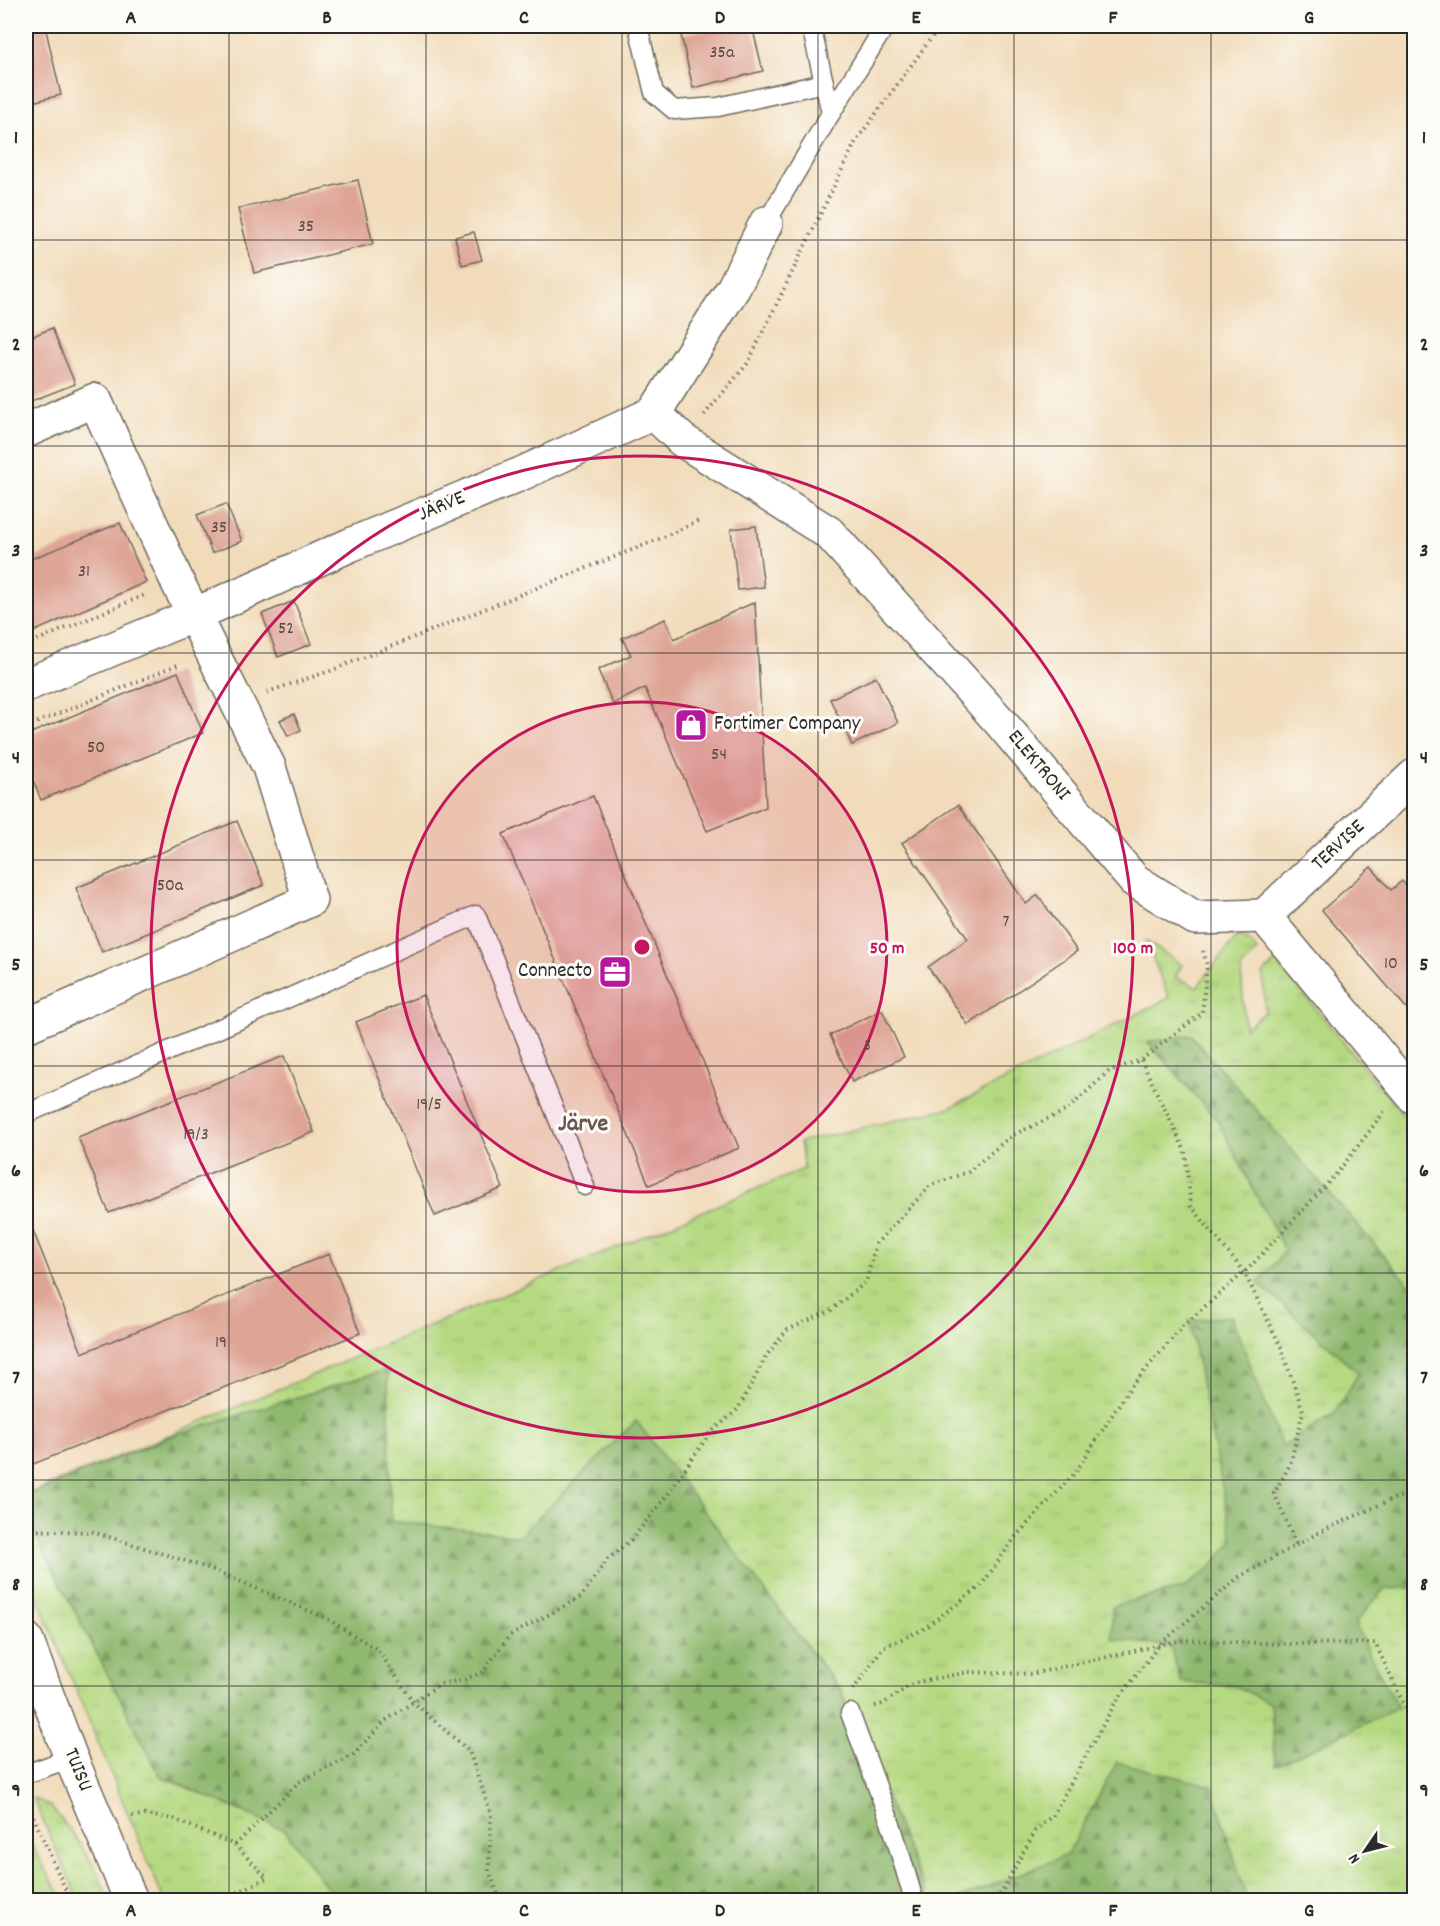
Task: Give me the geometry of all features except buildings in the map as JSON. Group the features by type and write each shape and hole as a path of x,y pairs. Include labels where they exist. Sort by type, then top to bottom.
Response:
{"street":[{"path":"654,413 734,287 766,223"},
{"path":"26,431 95,400 177,581 269,767 310,900 26,1026"},
{"name":"ELEKTRONI","path":"654,413 682,440 829,533 1001,723 1134,880 1195,918"},
{"name":"JÄRVE","path":"26,685 194,615 654,413"},
{"name":"TERVISE","path":"1264,916 1414,776"},
{"path":"1195,918 1264,916 1410,1091"},
{"name":"TUISU","path":"29,1660 131,1900"}],"lane":[{"path":"638,26 654,93 674,110 718,107 824,83"},
{"path":"811,26 831,113"},
{"path":"766,223 885,26"},
{"path":"26,1114 476,915 585,1185"},
{"path":"850,1713 893,1830 914,1900"},
{"path":"26,1774 71,1758"}],"path":[{"path":"682,440 748,363 856,141 940,26"},
{"path":"237,703 280,686 330,671 701,520"},
{"path":"26,645 177,581"},
{"path":"26,728 211,651"},
{"path":"235,1845 299,1782 353,1755 385,1721 440,1684 463,1680 483,1671 509,1636 581,1597 608,1559 631,1540 663,1501 709,1434 738,1409 767,1354 787,1330 830,1311 866,1282 876,1244 931,1185 968,1172 1011,1136 1067,1110 1109,1071 1141,1060 1202,1013 1207,965 1195,918"},
{"path":"1141,1060 1185,1150 1191,1206 1244,1272 1281,1347 1303,1411 1290,1465 1274,1493 1297,1546"},
{"path":"1410,1091 1244,1272 1184,1325 1129,1389 1076,1473 1017,1535 980,1587 922,1630 883,1647 853,1688 850,1713 883,1704 913,1683 968,1672 1031,1674 1183,1640 1281,1644 1375,1643 1405,1707 1414,1712"},
{"path":"997,1900 1035,1831 1053,1815 1114,1705 1159,1645 1239,1578 1320,1532 1397,1497 1414,1496"},
{"path":"26,1530 93,1532 211,1569 326,1618 378,1650 414,1703 469,1751 491,1814 489,1871 500,1900"},
{"path":"26,1802 70,1900"},
{"path":"98,1820 145,1815 174,1819 235,1845 267,1878 226,1898 213,1900"},
{"path":"166,1900 180,1896 195,1900"}],"green space":[{"path":"1238,935 1251,942 1257,951 1241,969 1245,1028 1265,1012 1263,974 1276,961 1414,1128 1414,1703 1405,1707 1414,1737 1414,1900 164,1900 26,1570 26,1495 804,1169 800,1142 949,1108 1169,998 1146,941 1182,965 1175,977 1197,987"},
{"path":"1191,1035 1414,1290 1414,1588 1384,1589 1355,1623 1398,1708 1275,1766 1271,1704 1236,1686 1181,1682 1170,1646 1112,1639 1112,1606 1183,1588 1208,1570 1233,1541 1189,1321 1231,1316 1282,1446 1334,1414 1359,1373 1258,1283 1285,1251 1218,1121 1148,1042"},
{"path":"388,1369 391,1521 520,1536 636,1421 841,1691 929,1900 336,1900 285,1830 160,1776 26,1517 26,1496 171,1436"},
{"path":"1117,1762 1212,1786 1247,1900 955,1900 1067,1855"},
{"path":"33,1798 50,1806 75,1836 98,1873 109,1900 79,1900"},
{"path":"26,1835 62,1898 26,1900"}],"place":[{"name":"Fortimer Company","path":"691,725"},
{"name":"Connecto","path":"615,972"}],"district":[{"name":"Järve","path":"583,1125"}]}
